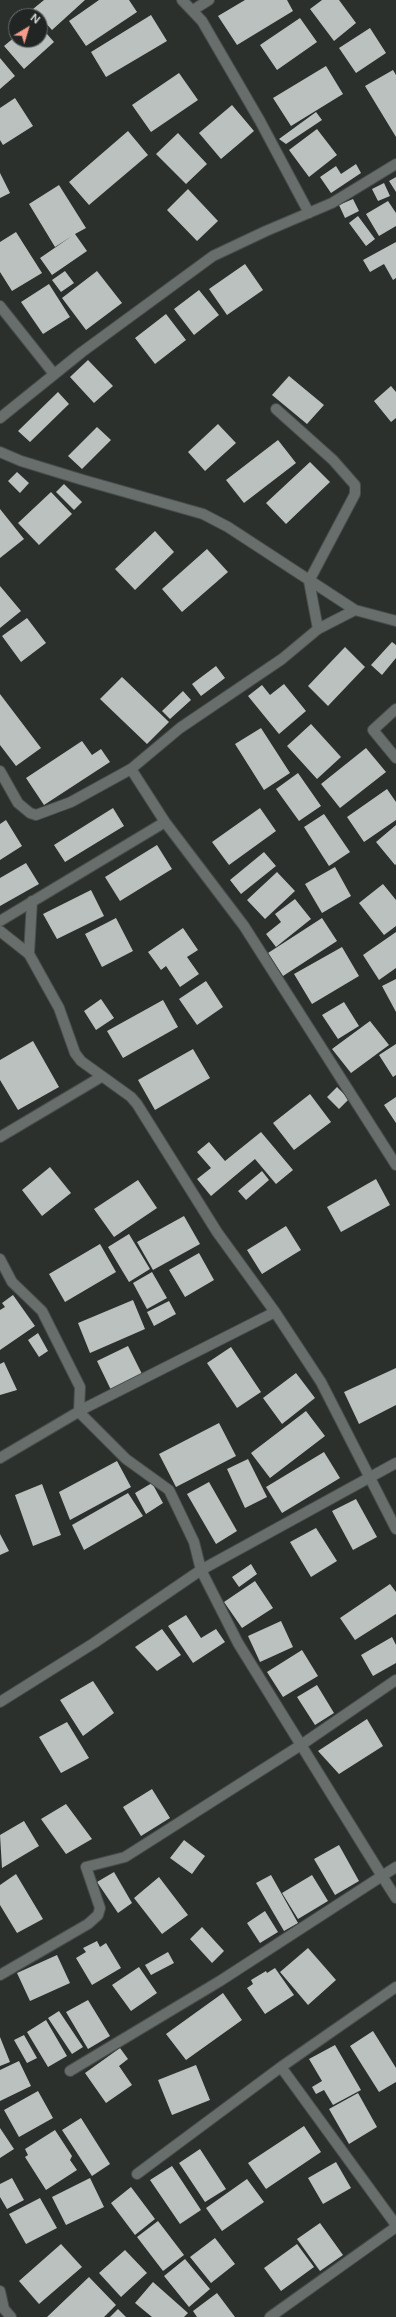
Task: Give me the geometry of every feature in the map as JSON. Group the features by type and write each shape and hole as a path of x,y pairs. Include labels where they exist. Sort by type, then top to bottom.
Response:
{"street":[{"path":"182,0 193,10 260,121 309,213"},
{"path":"193,10 209,0"},
{"path":"0,418 54,374 213,256 332,203 396,164"},
{"path":"0,306 54,374"},
{"path":"276,409 333,460 355,485 355,494 309,581 318,629"},
{"path":"0,452 20,461 203,514 228,527 309,581 356,610 396,621"},
{"path":"0,771 18,803 24,810 36,815 71,802 131,769 180,728 282,659 318,629 356,610"},
{"path":"396,709 373,730 396,758"},
{"path":"131,769 165,822 244,926 396,1165"},
{"path":"0,920 165,822"},
{"path":"29,954 32,900"},
{"path":"0,931 29,954 59,1008 75,1053 81,1061 131,1097 137,1104 217,1232 275,1312 321,1382 368,1478 396,1529"},
{"path":"0,1137 102,1077"},
{"path":"0,1259 12,1282 42,1311 80,1387 79,1412 126,1459 169,1490 194,1542 201,1570 238,1643 396,1898"},
{"path":"0,1458 79,1412 275,1312"},
{"path":"0,1702 94,1643 201,1570 396,1463"},
{"path":"0,1975 88,1924 98,1915 100,1908 86,1868 125,1857 301,1745 396,1680"},
{"path":"70,2071 220,1981 396,1867"},
{"path":"137,2174 281,2067 396,1987"},
{"path":"270,2317 396,2226 281,2067"},
{"path":"0,2291 4,2309 11,2317"}],"building":[{"path":"44,0 85,0 52,30 48,26 48,8 34,8"},
{"path":"99,0 129,0 137,12 86,46 69,21"},
{"path":"245,0 287,0 293,11 237,45 218,16"},
{"path":"322,0 339,0 356,23 334,41 310,9"},
{"path":"151,15 167,41 106,77 91,52"},
{"path":"300,18 317,42 277,70 260,45"},
{"path":"370,28 386,53 356,73 339,48"},
{"path":"48,35 54,42 48,47"},
{"path":"8,43 8,48 47,48 24,69 4,46"},
{"path":"0,58 15,76 0,89"},
{"path":"326,66 343,94 291,126 273,98"},
{"path":"393,70 396,75 396,137 365,86"},
{"path":"179,73 198,100 151,132 132,105"},
{"path":"15,98 33,126 3,145 0,140 0,108"},
{"path":"232,105 254,131 221,159 199,133"},
{"path":"316,112 322,120 286,144 279,139"},
{"path":"317,129 337,155 309,177 289,150"},
{"path":"128,131 148,155 89,205 69,182"},
{"path":"178,133 207,164 186,184 156,154"},
{"path":"356,164 361,173 331,193 320,177 336,166 341,174"},
{"path":"0,173 10,193 0,198"},
{"path":"396,177 396,192 389,181"},
{"path":"384,183 390,196 378,201 372,189"},
{"path":"59,185 86,228 75,234 87,251 52,275 40,258 72,236 55,247 29,204"},
{"path":"188,189 218,221 197,241 167,210"},
{"path":"353,199 359,211 345,218 339,205"},
{"path":"388,201 396,213 396,226 379,236 366,214"},
{"path":"358,216 375,239 366,246 349,223"},
{"path":"16,232 42,273 12,291 0,272 0,242"},
{"path":"396,242 396,278 393,280 384,264 370,272 363,260"},
{"path":"245,264 263,290 227,315 209,289"},
{"path":"65,271 74,283 61,292 52,280"},
{"path":"97,271 122,303 86,330 62,298"},
{"path":"49,284 70,317 43,334 21,302"},
{"path":"199,290 219,315 194,335 174,309"},
{"path":"166,314 186,340 155,364 135,338"},
{"path":"88,360 113,386 94,403 70,377"},
{"path":"289,376 324,405 307,424 272,395"},
{"path":"391,386 396,392 396,418 391,422 374,401"},
{"path":"58,392 69,404 30,442 18,431"},
{"path":"218,424 236,443 205,471 188,452"},
{"path":"97,427 111,440 82,469 68,456"},
{"path":"278,440 296,463 244,503 226,480"},
{"path":"310,462 330,482 286,524 266,503"},
{"path":"17,472 29,483 20,493 8,481"},
{"path":"64,484 82,502 74,510 56,492"},
{"path":"51,492 72,514 39,545 18,523"},
{"path":"0,509 24,539 0,558"},
{"path":"155,531 174,552 135,590 115,569"},
{"path":"207,549 228,572 182,612 162,589"},
{"path":"0,586 21,611 0,628"},
{"path":"27,618 46,643 21,662 2,636"},
{"path":"392,642 396,645 396,658 382,675 371,665"},
{"path":"345,647 365,667 328,706 308,686"},
{"path":"216,666 225,678 201,696 192,684"},
{"path":"122,677 169,722 147,744 100,699"},
{"path":"284,684 306,711 279,734 248,696 262,685 270,695"},
{"path":"183,691 191,700 170,719 162,711"},
{"path":"0,694 41,748 16,766 0,745"},
{"path":"311,724 341,757 317,779 287,746"},
{"path":"261,728 290,773 264,790 235,744"},
{"path":"82,741 92,755 101,749 110,762 44,805 26,778"},
{"path":"366,748 386,772 340,808 321,784"},
{"path":"298,773 321,806 299,821 276,789"},
{"path":"387,789 396,802 396,820 364,842 347,817"},
{"path":"113,808 124,826 65,862 54,845"},
{"path":"260,808 276,831 229,865 212,842"},
{"path":"324,814 350,852 329,866 304,827"},
{"path":"6,820 22,846 0,860 0,824"},
{"path":"396,825 396,864 395,865 376,842"},
{"path":"157,845 172,869 120,901 105,877"},
{"path":"264,852 276,866 241,894 230,880"},
{"path":"26,863 39,884 0,906 0,878"},
{"path":"335,867 351,896 322,913 305,884"},
{"path":"277,872 295,891 265,919 247,900"},
{"path":"383,884 396,900 396,926 384,935 359,903"},
{"path":"91,890 104,916 57,939 43,914"},
{"path":"295,899 311,919 276,947 266,934 281,922 275,914"},
{"path":"116,918 133,951 102,967 85,934"},
{"path":"322,918 337,941 283,976 268,953"},
{"path":"183,928 198,950 187,957 199,974 180,987 166,966 161,970 148,952"},
{"path":"396,932 396,968 379,980 363,955"},
{"path":"342,947 359,976 312,1004 294,974"},
{"path":"396,979 396,1012 382,986"},
{"path":"206,981 223,1007 197,1025 179,999"},
{"path":"101,999 114,1018 96,1030 84,1011"},
{"path":"163,1000 178,1027 123,1058 107,1031"},
{"path":"344,1002 359,1026 338,1039 322,1015"},
{"path":"370,1021 389,1045 351,1073 332,1049"},
{"path":"33,1041 59,1087 18,1110 0,1080 0,1060"},
{"path":"396,1044 396,1075 393,1077 379,1055"},
{"path":"193,1049 210,1078 155,1110 138,1080"},
{"path":"337,1087 349,1099 339,1109 327,1097"},
{"path":"310,1094 331,1122 294,1150 273,1123"},
{"path":"396,1097 396,1123 384,1105"},
{"path":"261,1132 293,1170 276,1184 255,1159 211,1196 197,1179 211,1168 197,1152 209,1142 225,1161"},
{"path":"50,1167 71,1193 42,1216 22,1190"},
{"path":"262,1171 269,1180 246,1200 238,1191"},
{"path":"376,1179 390,1205 341,1232 327,1207"},
{"path":"138,1180 157,1208 114,1237 94,1209"},
{"path":"184,1216 200,1244 153,1270 137,1242"},
{"path":"286,1226 301,1250 262,1274 247,1250"},
{"path":"129,1234 150,1269 129,1282 108,1247"},
{"path":"100,1244 116,1272 65,1302 49,1274"},
{"path":"199,1253 214,1280 185,1297 169,1270"},
{"path":"152,1272 167,1298 147,1309 133,1283"},
{"path":"13,1295 35,1326 0,1350 0,1310 5,1307 2,1303"},
{"path":"133,1300 145,1329 90,1353 78,1323"},
{"path":"169,1301 176,1314 154,1326 147,1312"},
{"path":"38,1333 48,1351 39,1357 28,1340"},
{"path":"128,1346 142,1374 111,1390 97,1361"},
{"path":"231,1347 261,1392 237,1408 207,1363"},
{"path":"4,1362 17,1390 0,1395 0,1364"},
{"path":"396,1368 396,1405 359,1424 344,1392"},
{"path":"296,1373 315,1398 282,1424 263,1398"},
{"path":"306,1411 325,1436 270,1478 251,1453"},
{"path":"219,1423 236,1456 176,1487 159,1454"},
{"path":"324,1452 340,1478 282,1513 266,1487"},
{"path":"248,1459 267,1497 245,1508 227,1469"},
{"path":"117,1461 131,1487 70,1520 59,1492"},
{"path":"209,1482 237,1531 216,1544 187,1494"},
{"path":"152,1483 163,1503 146,1514 135,1493"},
{"path":"42,1484 61,1535 33,1546 15,1495"},
{"path":"128,1493 143,1516 84,1550 72,1525"},
{"path":"356,1499 377,1537 353,1550 332,1511"},
{"path":"316,1528 337,1561 311,1577 290,1542"},
{"path":"0,1534 9,1551 0,1555"},
{"path":"251,1564 257,1574 239,1587 232,1577"},
{"path":"255,1581 273,1608 242,1628 224,1602"},
{"path":"390,1584 396,1592 396,1614 355,1640 340,1618"},
{"path":"186,1615 201,1638 216,1629 225,1642 193,1663 168,1626"},
{"path":"281,1621 293,1647 260,1662 248,1636"},
{"path":"162,1629 181,1655 157,1671 135,1647"},
{"path":"392,1637 396,1645 396,1663 373,1676 361,1655"},
{"path":"302,1650 318,1676 283,1697 267,1672"},
{"path":"93,1681 114,1713 83,1736 60,1700"},
{"path":"317,1685 334,1713 315,1725 297,1697"},
{"path":"367,1719 383,1746 339,1774 318,1751"},
{"path":"67,1722 89,1758 61,1773 39,1737"},
{"path":"152,1789 170,1818 141,1836 123,1807"},
{"path":"66,1804 92,1839 66,1854 41,1819"},
{"path":"24,1821 39,1846 2,1868 0,1835"},
{"path":"184,1840 205,1856 192,1874 170,1858"},
{"path":"339,1845 359,1881 335,1895 314,1859"},
{"path":"114,1872 132,1903 118,1913 97,1882"},
{"path":"16,1874 43,1919 17,1933 0,1905 0,1885"},
{"path":"271,1875 298,1923 284,1931 256,1883"},
{"path":"312,1875 328,1901 298,1919 282,1893"},
{"path":"159,1877 188,1915 162,1934 134,1898"},
{"path":"265,1911 278,1932 260,1943 247,1923"},
{"path":"202,1927 224,1951 212,1963 190,1939"},
{"path":"97,1941 100,1947 106,1943 121,1968 92,1985 76,1958 86,1952 83,1948"},
{"path":"308,1948 336,1980 308,2005 280,1972"},
{"path":"168,1952 174,1963 151,1975 145,1965"},
{"path":"57,1955 70,1983 30,2001 17,1973"},
{"path":"139,1967 157,1993 131,2011 112,1985"},
{"path":"275,1968 294,1995 265,2014 247,1988 253,1984 251,1980 266,1971 267,1973"},
{"path":"223,1993 242,2020 186,2060 166,2034"},
{"path":"88,2000 110,2036 88,2049 66,2012"},
{"path":"59,2011 83,2047 72,2054 48,2018"},
{"path":"46,2020 67,2056 48,2067 27,2032"},
{"path":"373,2031 396,2068 396,2082 379,2092 350,2046"},
{"path":"24,2035 37,2058 27,2063 14,2040"},
{"path":"0,2037 10,2062 0,2066"},
{"path":"335,2045 361,2090 333,2105 324,2090 316,2094 312,2087 322,2081 309,2059"},
{"path":"120,2048 128,2059 119,2066 132,2085 106,2103 85,2073"},
{"path":"19,2061 31,2086 0,2101 0,2070"},
{"path":"196,2065 210,2100 172,2115 158,2080"},
{"path":"38,2091 53,2118 19,2137 4,2110"},
{"path":"358,2093 377,2127 349,2144 329,2109"},
{"path":"81,2118 110,2164 92,2176 62,2130"},
{"path":"304,2126 321,2152 266,2189 248,2163"},
{"path":"0,2128 14,2149 0,2158"},
{"path":"55,2130 72,2156 70,2160 77,2170 46,2190 25,2157 28,2155 25,2149"},
{"path":"200,2149 226,2189 205,2202 179,2163"},
{"path":"336,2162 351,2188 323,2204 308,2178"},
{"path":"172,2166 201,2210 180,2224 150,2180"},
{"path":"12,2178 24,2200 7,2209 0,2197 0,2184"},
{"path":"90,2178 104,2207 66,2225 52,2197"},
{"path":"247,2179 264,2202 222,2231 206,2208"},
{"path":"131,2187 155,2219 135,2235 111,2203"},
{"path":"40,2198 57,2228 26,2244 9,2214"},
{"path":"158,2221 184,2255 163,2271 137,2237"},
{"path":"320,2223 343,2255 320,2271 297,2239"},
{"path":"215,2238 235,2264 211,2283 190,2257"},
{"path":"61,2244 82,2267 39,2304 19,2281"},
{"path":"297,2244 314,2267 281,2291 264,2268"},
{"path":"125,2250 147,2273 121,2297 99,2273"},
{"path":"185,2259 210,2289 189,2307 164,2276"},
{"path":"89,2277 116,2305 104,2317 47,2317"},
{"path":"153,2282 188,2313 184,2317 152,2317 135,2303"},
{"path":"217,2293 235,2317 197,2317 193,2311"},
{"path":"118,2309 126,2317 110,2317"}]}
